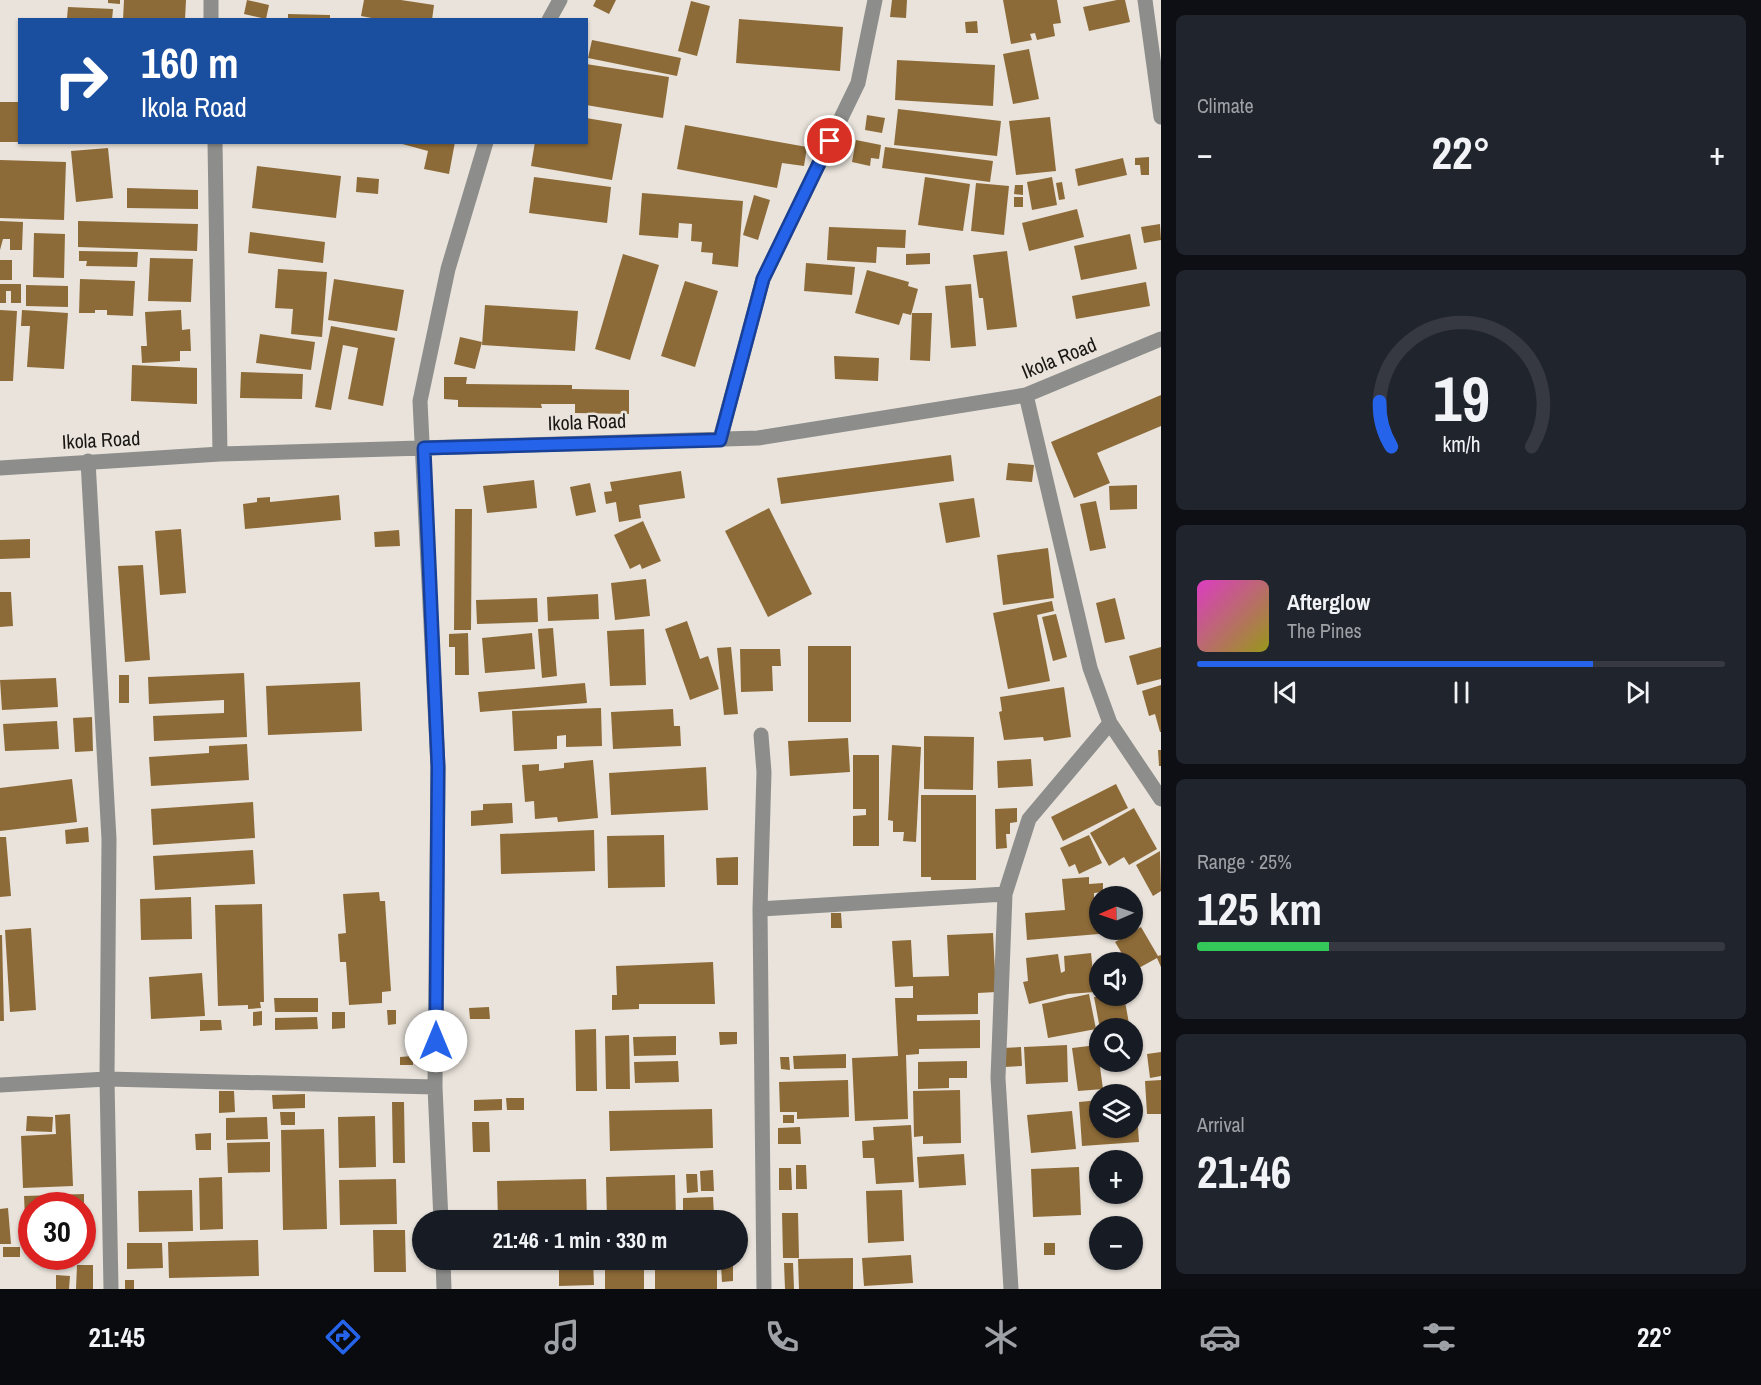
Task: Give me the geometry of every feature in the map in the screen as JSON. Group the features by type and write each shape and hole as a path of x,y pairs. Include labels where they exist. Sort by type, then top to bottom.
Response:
{"street":[{"path":"211,0 211,18"},
{"path":"550,18 560,0"},
{"path":"720,440 763,279 858,82 875,0"},
{"path":"1146,0 1161,117"},
{"path":"215,144 220,454"},
{"path":"441,1210 435,1087 438,767 420,401 448,269 485,144"},
{"name":"Ikola Road","path":"0,468 220,454 758,438 1026,395 1161,339"},
{"path":"1026,395 1090,668 1110,723 1161,799"},
{"path":"88,462 109,839 107,1079 111,1289"},
{"path":"1011,1289 998,1078 1005,894 1029,819 1110,723"},
{"path":"761,735 764,772 760,909 764,1289"},
{"path":"760,909 1005,894"},
{"path":"0,1085 107,1079 435,1087"},
{"path":"443,1270 444,1289"}],"building":[{"path":"108,0 120,0 120,4 108,3"},
{"path":"124,0 186,0 185,18 123,18"},
{"path":"247,0 269,5 266,18 244,14"},
{"path":"364,0 401,0 434,5 432,18 361,16"},
{"path":"596,0 616,0 609,14 593,6"},
{"path":"892,0 907,0 906,18 890,17"},
{"path":"1003,0 1057,0 1061,23 1053,24 1055,36 1037,40 1035,33 1030,34 1032,40 1011,44"},
{"path":"1125,0 1130,22 1089,31 1083,7"},
{"path":"691,1 710,6 697,56 678,51"},
{"path":"68,7 113,9 112,18 67,18"},
{"path":"288,14 330,15 330,18 288,18"},
{"path":"739,19 843,27 840,71 736,63"},
{"path":"977,21 978,33 966,33 965,22"},
{"path":"592,40 681,58 677,76 588,58"},
{"path":"1029,49 1039,99 1013,104 1003,54"},
{"path":"897,60 995,65 993,106 895,100"},
{"path":"588,64 669,77 663,118 588,105"},
{"path":"0,102 18,102 18,142 0,142"},
{"path":"898,109 1001,121 997,156 894,145"},
{"path":"867,115 885,118 882,133 865,130"},
{"path":"1050,117 1056,171 1016,175 1009,121"},
{"path":"588,118 622,124 612,180 531,166 535,144 588,144"},
{"path":"685,125 807,147 804,166 782,163 777,188 677,169"},
{"path":"856,140 881,145 879,159 871,158 870,166 852,162"},
{"path":"402,144 455,144 449,174 424,169 428,151"},
{"path":"885,147 993,161 990,182 882,168"},
{"path":"108,148 113,198 76,202 71,151"},
{"path":"1149,157 1149,175 1141,175 1140,165 1135,165 1135,158"},
{"path":"1123,158 1127,175 1078,186 1075,169"},
{"path":"0,160 66,162 64,220 0,218"},
{"path":"257,166 341,176 336,218 252,208"},
{"path":"357,177 379,179 378,194 356,192"},
{"path":"534,177 611,187 607,223 529,213"},
{"path":"925,177 970,184 963,231 918,225"},
{"path":"1052,177 1057,205 1032,210 1027,182"},
{"path":"1062,182 1065,199 1059,200 1056,183"},
{"path":"976,183 1009,186 1004,235 971,231"},
{"path":"1015,185 1023,185 1023,195 1014,194"},
{"path":"127,188 198,190 198,209 127,208"},
{"path":"642,193 743,201 738,267 712,264 713,253 701,252 702,242 691,241 692,224 679,223 678,238 639,235"},
{"path":"754,195 770,200 758,240 743,235"},
{"path":"1014,197 1023,197 1023,207 1014,207"},
{"path":"1077,209 1084,237 1029,251 1022,223"},
{"path":"0,221 23,222 22,250 10,250 10,239 3,239 0,250"},
{"path":"78,221 198,224 197,251 78,247"},
{"path":"1160,224 1161,240 1144,243 1141,227"},
{"path":"829,227 906,230 905,248 877,247 876,263 827,260"},
{"path":"250,232 325,242 323,263 248,253"},
{"path":"34,233 65,234 64,278 33,277"},
{"path":"1130,234 1137,269 1081,280 1074,246"},
{"path":"79,251 138,252 137,267 86,266 87,261 79,261"},
{"path":"1007,251 1017,327 987,330 983,298 979,298 973,255"},
{"path":"930,253 930,264 906,265 906,254"},
{"path":"623,254 659,265 630,360 595,349"},
{"path":"150,258 193,259 191,302 148,301"},
{"path":"0,260 12,260 12,280 0,280"},
{"path":"806,263 855,267 852,295 804,291"},
{"path":"278,269 327,272 322,337 291,334 293,309 275,308"},
{"path":"867,270 909,282 908,286 918,289 911,315 903,313 899,325 855,313"},
{"path":"80,279 135,281 133,316 107,315 107,310 79,313"},
{"path":"334,279 404,290 397,331 328,320"},
{"path":"685,281 718,291 695,367 661,356"},
{"path":"1146,282 1150,306 1076,319 1072,296"},
{"path":"0,284 21,284 21,303 11,303 11,291 6,291 6,303 0,303"},
{"path":"971,284 976,346 951,348 945,286"},
{"path":"26,285 68,286 68,307 26,306"},
{"path":"485,305 578,311 575,351 482,345"},
{"path":"0,310 17,311 13,381 0,381"},
{"path":"22,310 68,313 64,369 27,367 30,326 21,326"},
{"path":"181,310 182,330 190,329 191,351 180,351 180,361 142,363 141,346 147,346 145,312"},
{"path":"912,313 932,313 930,361 910,360"},
{"path":"331,326 395,338 383,406 348,399 358,348 343,345 331,410 315,407"},
{"path":"260,334 315,342 311,370 256,363"},
{"path":"460,337 482,342 475,369 454,364"},
{"path":"834,356 879,358 878,381 835,379"},
{"path":"132,365 197,368 197,404 131,401"},
{"path":"241,372 303,374 302,399 240,398"},
{"path":"444,377 467,377 466,384 572,385 572,389 629,390 629,414 575,413 575,404 541,404 542,408 458,407 458,400 444,399"},
{"path":"1161,395 1161,426 1097,453 1110,483 1074,498 1051,442"},
{"path":"951,455 954,481 781,504 777,478"},
{"path":"1008,463 1034,465 1032,482 1006,480"},
{"path":"681,471 685,498 639,505 641,518 619,522 616,502 606,504 604,492 612,491 610,482"},
{"path":"534,480 537,508 487,513 483,486"},
{"path":"590,483 596,512 576,516 570,487"},
{"path":"1137,485 1137,509 1110,510 1109,486"},
{"path":"339,495 341,520 245,529 243,504 257,502 257,498 270,497 270,502"},
{"path":"974,498 980,537 946,543 939,503"},
{"path":"1096,501 1106,548 1090,551 1080,504"},
{"path":"769,508 812,594 768,617 725,531"},
{"path":"455,509 472,509 471,630 454,630"},
{"path":"643,521 661,561 642,569 640,564 630,569 614,535"},
{"path":"181,529 186,593 160,595 155,531"},
{"path":"399,530 400,546 375,547 374,532"},
{"path":"30,539 30,558 0,559 0,540"},
{"path":"1048,548 1054,598 1003,605 997,555"},
{"path":"143,565 150,660 125,662 118,566"},
{"path":"646,579 650,616 615,620 611,583"},
{"path":"0,592 11,592 13,626 0,627"},
{"path":"598,594 599,619 548,621 547,597"},
{"path":"537,598 538,622 477,624 476,600"},
{"path":"1115,598 1125,639 1105,643 1096,603"},
{"path":"1052,601 1054,611 1037,615 1050,681 1008,689 993,613"},
{"path":"1056,614 1067,657 1053,661 1042,617"},
{"path":"687,621 700,659 708,656 719,689 690,700 665,629"},
{"path":"553,628 557,676 542,678 538,629"},
{"path":"644,629 646,685 610,686 607,631"},
{"path":"468,633 469,675 455,675 455,647 449,647 449,634"},
{"path":"532,633 535,669 485,673 482,638"},
{"path":"808,646 851,646 851,722 808,722"},
{"path":"731,647 738,714 724,715 717,648"},
{"path":"1161,647 1161,679 1137,685 1129,656"},
{"path":"740,649 780,649 781,666 772,666 773,691 741,692"},
{"path":"244,673 247,737 154,741 153,716 224,713 224,700 149,704 148,677"},
{"path":"119,675 129,675 129,703 119,703"},
{"path":"56,678 58,707 2,710 0,680"},
{"path":"360,682 362,731 268,735 266,686"},
{"path":"585,683 587,703 480,712 478,692"},
{"path":"1161,685 1160,732 1155,714 1149,716 1142,691"},
{"path":"1064,687 1071,737 1044,741 1043,737 1004,740 999,712 1002,711 1000,697"},
{"path":"601,708 602,746 566,747 566,735 557,736 557,749 514,751 512,711"},
{"path":"673,709 674,726 680,726 681,746 613,749 611,712"},
{"path":"92,717 93,751 75,752 73,718"},
{"path":"57,721 59,749 5,751 3,724"},
{"path":"924,736 974,737 973,790 924,789"},
{"path":"848,738 850,772 790,776 788,741"},
{"path":"247,744 249,780 151,786 149,757 209,753 209,746"},
{"path":"892,745 921,747 916,842 903,841 904,832 893,832 893,821 888,820"},
{"path":"1158,750 1161,750 1161,766 1159,766"},
{"path":"853,755 879,755 879,846 853,846 853,816 866,815 866,809 853,809"},
{"path":"1031,759 1033,786 998,788 997,761"},
{"path":"593,760 598,818 558,822 557,817 535,819 534,801 525,802 522,765 539,764 539,771 564,768 564,763"},
{"path":"706,767 708,810 611,815 609,773"},
{"path":"72,779 77,822 0,831 0,788"},
{"path":"1116,784 1128,808 1063,841 1051,817"},
{"path":"921,795 976,795 976,880 931,880 931,877 921,877"},
{"path":"253,802 255,838 153,845 151,809"},
{"path":"512,803 513,823 471,826 471,811 483,810 483,804"},
{"path":"1017,808 1017,822 1010,823 1010,834 1006,834 1007,848 996,849 995,809"},
{"path":"1134,808 1157,849 1129,865 1124,857 1109,866 1090,833"},
{"path":"88,827 89,842 66,844 65,830"},
{"path":"594,830 595,871 501,874 500,834"},
{"path":"664,835 665,887 608,888 607,836"},
{"path":"1089,835 1102,863 1079,874 1075,864 1069,867 1060,848"},
{"path":"0,837 6,837 11,896 0,897"},
{"path":"253,850 255,884 155,890 153,856"},
{"path":"1160,851 1161,891 1153,896 1136,865"},
{"path":"738,857 738,885 717,885 716,858"},
{"path":"1089,877 1089,884 1103,883 1103,886 1089,886 1089,935 1027,940 1025,913 1065,910 1062,879"},
{"path":"379,892 380,901 385,901 391,991 382,992 382,1003 349,1005 346,962 340,962 338,934 346,933 343,894"},
{"path":"191,897 192,939 141,940 140,899"},
{"path":"262,904 264,1002 260,1002 261,1008 248,1009 248,1005 218,1006 215,905"},
{"path":"831,913 841,913 842,928 831,928"},
{"path":"31,928 36,1010 10,1012 5,930"},
{"path":"1143,930 1158,956 1161,955 1161,967 1157,958 1143,966 1143,952 1121,952 1115,942 1143,940"},
{"path":"993,933 996,992 978,993 978,1014 917,1015 917,1021 980,1020 980,1048 919,1049 919,1054 906,1055 908,1119 855,1121 852,1058 898,1056 895,998 913,998 913,986 895,987 892,941 911,940 913,977 949,976 947,935"},
{"path":"0,935 2,935 4,1021 0,1021"},
{"path":"1089,953 1089,992 1068,994 1029,1004 1023,982 1028,981 1026,958 1058,954 1061,973 1065,971 1064,956"},
{"path":"713,962 715,1004 639,1004 639,1009 612,1010 612,995 617,995 616,966"},
{"path":"202,973 205,1016 151,1019 149,977"},
{"path":"1089,994 1089,1006 1091,1006 1094,1018 1089,1018 1089,1030 1048,1038 1042,1004"},
{"path":"274,998 318,998 318,1012 275,1012"},
{"path":"1096,1006 1126,1006 1128,1018 1098,1018"},
{"path":"489,1007 490,1019 470,1019 469,1008"},
{"path":"387,1010 396,1010 396,1024 388,1025"},
{"path":"262,1011 262,1025 253,1026 253,1012"},
{"path":"332,1012 345,1012 345,1028 332,1029"},
{"path":"317,1017 318,1029 275,1030 275,1018"},
{"path":"200,1020 221,1020 222,1030 200,1031"},
{"path":"596,1029 597,1091 576,1091 575,1030"},
{"path":"719,1032 737,1032 737,1044 720,1045"},
{"path":"629,1035 630,1089 606,1089 605,1036"},
{"path":"676,1036 676,1055 634,1056 633,1037"},
{"path":"1067,1045 1068,1082 1026,1084 1024,1047"},
{"path":"1089,1046 1089,1072 1101,1072 1102,1084 1089,1084 1089,1090 1078,1091 1072,1048"},
{"path":"1021,1047 1022,1066 1004,1067 1003,1048"},
{"path":"1161,1052 1161,1076 1150,1078 1147,1054"},
{"path":"846,1054 846,1068 794,1069 793,1056"},
{"path":"413,1056 413,1065 400,1065 400,1057"},
{"path":"780,1057 789,1057 790,1070 781,1069"},
{"path":"678,1061 679,1082 635,1083 634,1062"},
{"path":"967,1061 967,1078 949,1078 949,1088 918,1089 918,1062"},
{"path":"848,1080 849,1117 797,1119 797,1112 780,1112 779,1082"},
{"path":"1161,1080 1161,1114 1147,1114 1145,1081"},
{"path":"960,1090 961,1143 923,1144 923,1136 914,1137 913,1091"},
{"path":"219,1091 234,1091 235,1112 219,1113"},
{"path":"305,1094 305,1108 273,1109 272,1095"},
{"path":"506,1098 524,1098 524,1110 507,1110"},
{"path":"502,1099 502,1110 474,1111 474,1100"},
{"path":"1089,1101 1089,1138 1139,1138 1139,1142 1082,1146 1079,1102"},
{"path":"392,1102 404,1102 405,1163 393,1163"},
{"path":"712,1109 713,1148 610,1151 609,1111"},
{"path":"1072,1111 1076,1149 1031,1153 1027,1115"},
{"path":"280,1112 295,1112 295,1125 281,1125"},
{"path":"70,1114 73,1186 23,1188 21,1136 56,1134 55,1115"},
{"path":"783,1115 794,1115 794,1123 783,1123"},
{"path":"27,1116 53,1117 52,1132 26,1131"},
{"path":"375,1116 376,1167 339,1168 338,1117"},
{"path":"267,1117 268,1139 226,1140 226,1118"},
{"path":"472,1122 489,1122 490,1152 473,1152"},
{"path":"911,1125 914,1182 876,1184 874,1158 863,1158 862,1141 874,1140 873,1127"},
{"path":"800,1127 801,1144 778,1144 778,1128"},
{"path":"324,1129 327,1229 283,1230 281,1130"},
{"path":"211,1133 211,1150 196,1150 195,1134"},
{"path":"270,1142 270,1172 228,1173 227,1143"},
{"path":"964,1154 966,1185 919,1188 917,1157"},
{"path":"796,1165 806,1165 807,1189 796,1189"},
{"path":"1079,1167 1081,1215 1033,1217 1031,1169"},
{"path":"779,1168 791,1168 792,1190 779,1190"},
{"path":"713,1170 714,1191 701,1191 700,1171"},
{"path":"686,1174 697,1174 698,1192 687,1193"},
{"path":"675,1175 676,1210 607,1210 606,1177"},
{"path":"222,1177 223,1229 200,1230 199,1178"},
{"path":"396,1179 397,1224 340,1225 339,1180"},
{"path":"586,1179 587,1210 498,1210 497,1181"},
{"path":"192,1190 193,1231 139,1232 138,1191"},
{"path":"902,1190 904,1241 868,1243 866,1191"},
{"path":"713,1197 714,1210 683,1210 683,1198"},
{"path":"8,1208 11,1244 0,1244 0,1209"},
{"path":"782,1213 798,1213 799,1258 783,1258"},
{"path":"373,1230 405,1230 406,1272 374,1272"},
{"path":"258,1240 259,1276 169,1278 168,1242"},
{"path":"127,1243 162,1243 163,1268 127,1269"},
{"path":"1044,1243 1055,1243 1055,1255 1044,1255"},
{"path":"3,1247 18,1247 18,1257 3,1257"},
{"path":"911,1255 913,1283 864,1286 862,1258"},
{"path":"853,1258 853,1289 799,1289 798,1259"},
{"path":"784,1263 793,1263 794,1289 785,1289"},
{"path":"77,1270 93,1270 93,1289 76,1289"},
{"path":"559,1270 593,1270 594,1285 559,1286"},
{"path":"605,1270 644,1270 644,1289 605,1289"},
{"path":"655,1270 717,1270 717,1289 655,1289"},
{"path":"721,1270 733,1270 733,1281 722,1282"},
{"path":"56,1275 70,1276 69,1289 56,1289"},
{"path":"125,1280 134,1280 134,1289 125,1289"}],"route":[{"path":"436,1041 438,767 424,448 720,440 763,279 830,141"}]}
